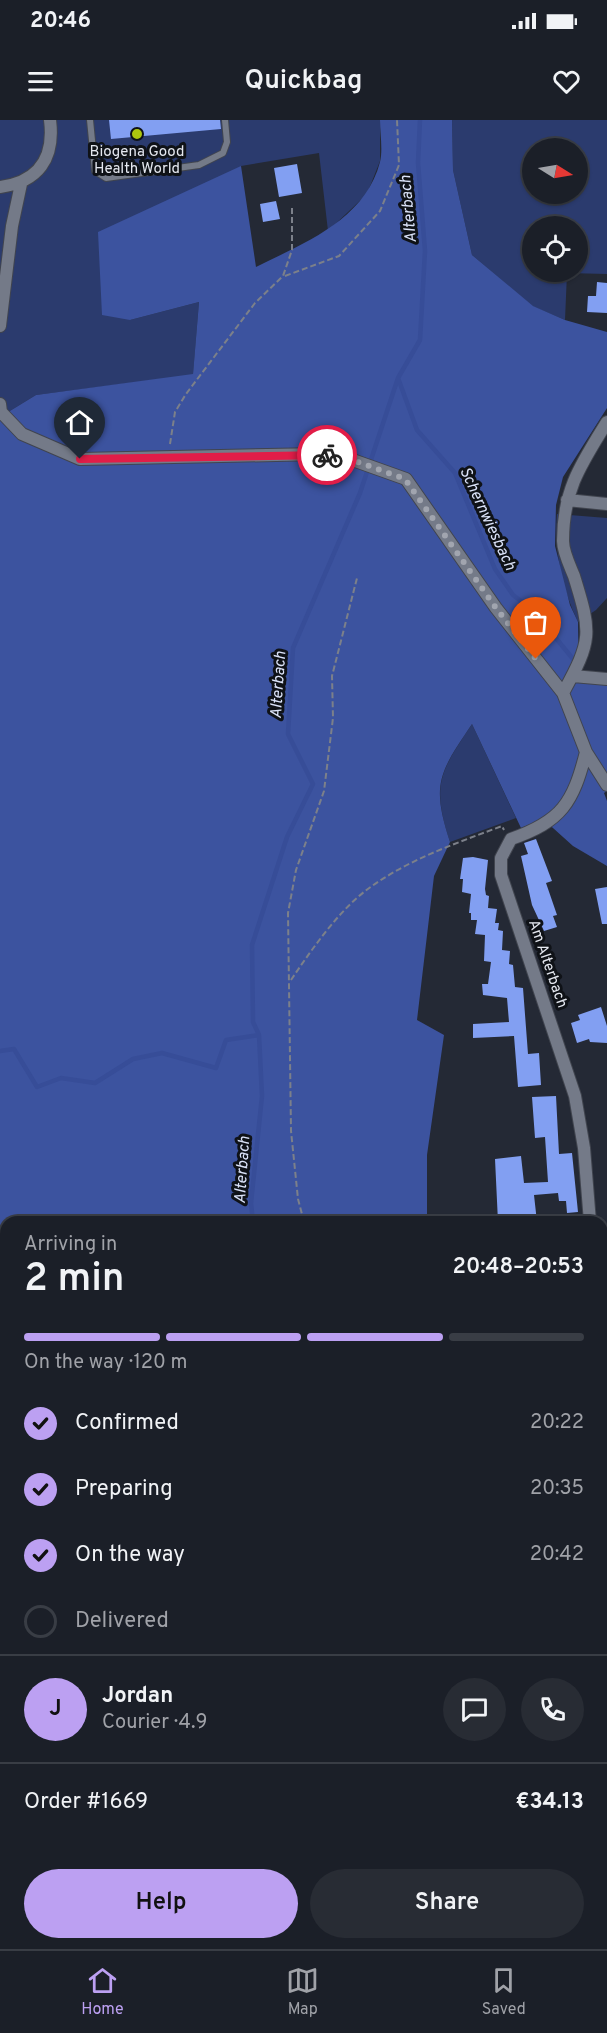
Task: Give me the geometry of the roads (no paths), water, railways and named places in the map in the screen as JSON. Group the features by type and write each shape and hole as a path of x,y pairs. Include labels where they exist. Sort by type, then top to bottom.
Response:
{"street":[{"path":"0,187 21,184 37,172 45,161 51,137 50,120"},
{"path":"0,326 12,226 21,184"},
{"path":"0,404 1,412 22,434 80,459 320,454 347,458 405,479 496,608 563,693 586,752 607,785"},
{"path":"563,693 586,647 587,619 563,544 567,500 575,473 607,422"},
{"path":"567,500 607,504"},
{"path":"573,675 607,679"},
{"name":"Am Alterbach","path":"586,752 577,787 567,804 542,828 511,839 501,858 501,875 575,1096 584,1148 590,1216"}],"lane":[{"path":"90,120 95,171 106,178 199,165 223,153 227,142 225,120"}],"waterway":[{"name":"Alterbach","path":"252,1216 251,1203 262,1096 259,1035 253,1022 252,945 287,837 313,784 288,734 293,648 360,493 398,378 420,340 425,251 418,163 420,120"},
{"name":"Schernwiesbach","path":"398,378 417,430 455,473 495,569 513,595 533,610 573,659"},
{"path":"0,1051 14,1049 37,1087 61,1078 95,1083 133,1059 162,1053 216,1068 226,1040 259,1035"}],"place":[{"name":"Biogena Good Health World","path":"137,134"}]}
